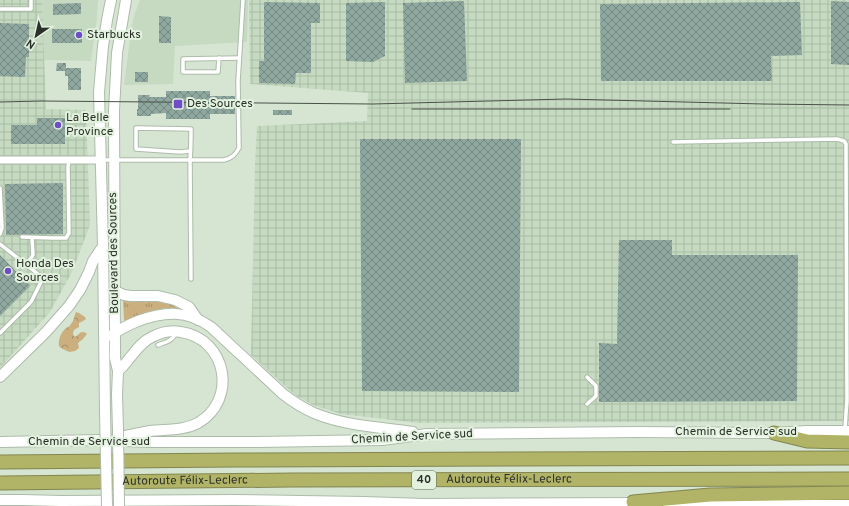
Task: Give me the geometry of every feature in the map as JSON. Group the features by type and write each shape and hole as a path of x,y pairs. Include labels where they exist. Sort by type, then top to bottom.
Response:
{"highway":[{"path":"774,433 806,441 848,435"},
{"name":"Autoroute Félix-Leclerc","path":"0,462 849,458"},
{"name":"Autoroute Félix-Leclerc","path":"0,483 292,480 849,480"},
{"path":"633,504 710,495 849,493"}],"main road":[{"path":"105,0 108,16"},
{"name":"Boulevard des Sources","path":"106,506 103,246 99,87 102,52 112,0"},
{"name":"Boulevard des Sources","path":"119,506 118,371 115,358 114,111 116,65 126,0"},
{"path":"0,377 46,332 69,306 80,290 93,261 103,246"},
{"path":"115,292 131,296 158,296 175,300 189,307 198,320"},
{"path":"104,341 115,332 160,314 181,314 198,320 215,330 282,394 313,412 341,421 427,434"},
{"path":"100,440 184,428 198,423 214,408 220,395 223,382 220,362 212,349 201,339 189,333 176,331 164,332 146,340 137,348 130,359 118,371"},
{"name":"Chemin de Service sud","path":"0,442 100,440 174,442 382,440 427,434 637,432 774,433"},
{"path":"0,500 235,500 488,505 849,505"},
{"path":"42,506 61,501"},
{"path":"413,506 424,504"}],"street":[{"path":"0,160 101,160"}],"lane":[{"path":"0,9 31,9 31,0"},
{"path":"101,160 224,160 231,158 236,153 239,148 238,81 243,0"},
{"path":"219,58 218,72 183,72 183,60 219,58 239,58"},
{"path":"190,151 180,152 136,149 136,128 191,129 191,279"},
{"path":"672,142 837,138 844,141 846,144 846,413 848,435"},
{"path":"22,237 66,238 69,233 69,160"},
{"path":"0,188 0,234"},
{"path":"26,265 33,255 32,238"},
{"path":"0,244 43,278 30,302 0,333"},
{"path":"158,345 172,339 175,336 176,331"},
{"path":"587,377 596,386 596,396 587,404"}],"shaded area":[{"path":"0,0 42,0 46,109 86,110 90,225 72,272 50,312 0,368"},
{"path":"42,0 98,0 91,61 44,60"},
{"path":"140,0 248,0 247,42 175,46 173,84 124,85 132,24"},
{"path":"249,0 849,0 849,421 419,423 341,414 313,405 295,395 251,355 257,126 367,121 368,93 250,84"}],"green space":[{"path":"123,299 161,301 171,303 184,309 160,309 146,312 124,321"},
{"path":"76,312 86,319 79,323 79,327 74,330 74,336 75,337 82,332 87,334 78,343 79,348 75,351 69,352 59,346 59,341 60,336 72,323"}],"building":[{"path":"464,1 467,81 405,83 403,3"},
{"path":"831,1 849,2 849,65 831,64"},
{"path":"264,2 320,3 320,23 311,23 311,73 296,73 295,84 259,83 259,61 264,61"},
{"path":"385,2 385,56 373,62 346,61 346,3"},
{"path":"800,2 802,55 771,56 772,81 601,81 600,4"},
{"path":"81,3 81,14 53,15 53,4"},
{"path":"159,16 171,17 171,43 159,43"},
{"path":"0,23 29,24 29,57 26,57 25,77 0,76"},
{"path":"52,29 82,29 82,43 52,43"},
{"path":"57,63 66,63 66,68 81,68 81,90 68,90 68,76 65,76 65,71 56,71"},
{"path":"135,72 148,72 148,82 135,82"},
{"name":"Des Sources","path":"166,91 210,91 210,96 235,96 235,114 210,114 210,119 166,119 166,113 151,114 151,116 137,116 138,95 150,95 149,97 166,97"},
{"path":"273,110 292,110 292,115 273,115"},
{"path":"37,118 65,118 65,144 11,144 11,125 37,125"},
{"path":"360,139 521,139 519,392 362,391"},
{"path":"63,183 63,234 6,235 5,184"},
{"path":"619,240 672,240 672,255 798,255 797,401 599,402 599,343 617,344"},
{"name":"Honda Des Sources","path":"0,255 30,286 0,316"}],"tram line":[{"path":"0,102 42,101 373,104 566,99 849,105"},
{"path":"412,109 730,109"}],"place":[{"name":"Starbucks","path":"79,35"},
{"name":"Des Sources","path":"178,104"},
{"name":"La Belle Province","path":"58,125"},
{"name":"Honda Des Sources","path":"8,271"}]}
